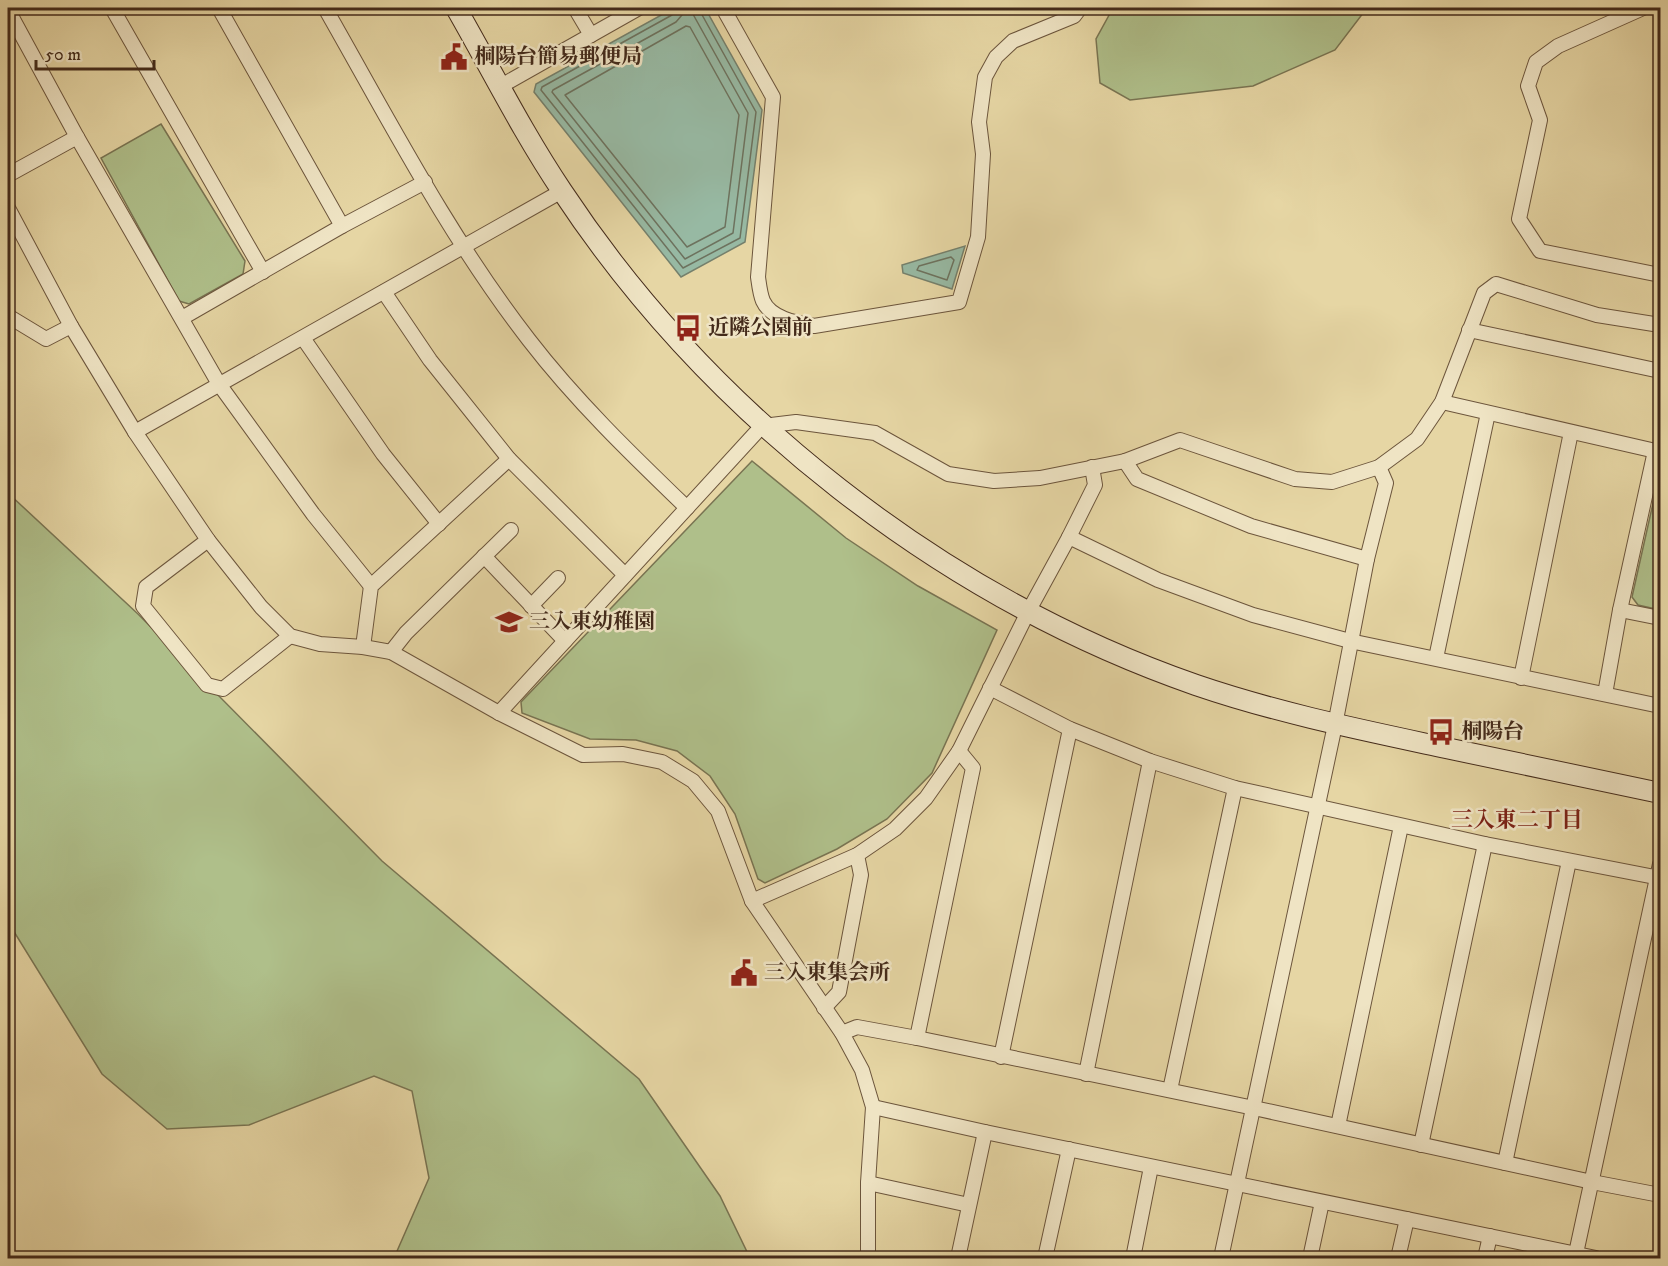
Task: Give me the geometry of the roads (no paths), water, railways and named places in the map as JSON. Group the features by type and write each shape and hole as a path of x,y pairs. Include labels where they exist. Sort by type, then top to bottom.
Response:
{"street":[{"path":"112,8 263,272"},
{"path":"219,8 342,226"},
{"path":"456,8 562,191 605,251 652,310 762,426 821,476 968,577 1028,612 1122,656 1197,685 1335,725 1660,793"},
{"path":"575,8 591,35"},
{"path":"501,86 639,8"},
{"path":"723,8 773,98 758,277 763,302 780,316 795,323 814,326 959,302 978,237 983,154 979,122 985,77 996,57 1013,41 1074,16 1080,8"},
{"path":"1643,8 1558,46 1536,62 1528,86 1540,120 1519,219 1540,251 1660,275"},
{"path":"328,9 424,182 463,247 529,340 598,421 687,508"},
{"path":"8,10 76,137 219,384 313,514 371,586"},
{"path":"8,175 76,137"},
{"path":"182,318 342,226 424,182"},
{"path":"135,432 562,191"},
{"path":"8,208 72,326 135,432 208,540 261,607 290,636 320,644 363,647 391,652 499,713 584,755 623,754 662,762 693,781 718,811 752,901 842,1034 862,1070 873,1107 868,1183 868,1258"},
{"path":"499,713 762,426 796,422 875,432 948,474 994,481 1040,478 1125,461 1180,440 1295,479 1332,482 1379,467 1417,440 1442,402 1484,293 1496,284 1598,315 1660,324"},
{"path":"384,292 430,360 509,459 625,575"},
{"path":"8,316 46,339 72,326"},
{"path":"1469,330 1660,371"},
{"path":"303,338 383,454 439,524"},
{"path":"1442,402 1658,452 1620,610 1605,694"},
{"path":"1436,658 1488,413"},
{"path":"1521,678 1571,432"},
{"path":"363,647 371,586 509,459"},
{"path":"1125,461 1137,479 1251,526 1367,559"},
{"path":"752,901 857,855 895,829 926,798 959,751 1028,612 1069,537 1095,485 1092,467"},
{"path":"1221,1258 1335,725 1367,559 1386,483 1379,467"},
{"path":"391,652 406,633 511,530"},
{"path":"1069,537 1158,579 1253,615 1350,641 1660,706"},
{"path":"208,540 146,587 143,606 207,685 223,689 290,636"},
{"path":"484,556 565,641"},
{"path":"531,606 558,578"},
{"path":"1620,610 1660,618"},
{"path":"990,688 1070,729 1150,761 1235,788 1569,861 1660,873 1576,1256"},
{"path":"1001,1057 1070,729"},
{"path":"917,1038 973,768 959,751"},
{"path":"1086,1074 1150,761"},
{"path":"1170,1090 1235,788"},
{"path":"1338,1126 1401,826"},
{"path":"1420,1144 1485,844"},
{"path":"825,1008 839,992 861,875 857,855"},
{"path":"1505,1163 1569,861"},
{"path":"842,1034 857,1028 917,1038 1660,1195"},
{"path":"873,1107 1576,1256 1596,1258"},
{"path":"958,1258 985,1132"},
{"path":"1046,1258 1069,1149"},
{"path":"1133,1258 1151,1167"},
{"path":"868,1183 969,1205"},
{"path":"1310,1258 1322,1202"},
{"path":"1398,1258 1407,1219"},
{"path":"1485,1258 1490,1236"}],"water":[{"path":"674,8 705,8 762,110 745,242 681,277 534,92 536,84"},
{"path":"965,246 952,289 903,273 902,265"}],"place":[{"name":"桐陽台簡易郵便局","path":"454,57"},
{"name":"近隣公園前","path":"688,328"},
{"name":"三入東幼稚園","path":"509,622"},
{"name":"桐陽台","path":"1441,732"},
{"name":"三入東集会所","path":"744,973"}],"district":[{"name":"三入東二丁目","path":"1517,820"}]}
